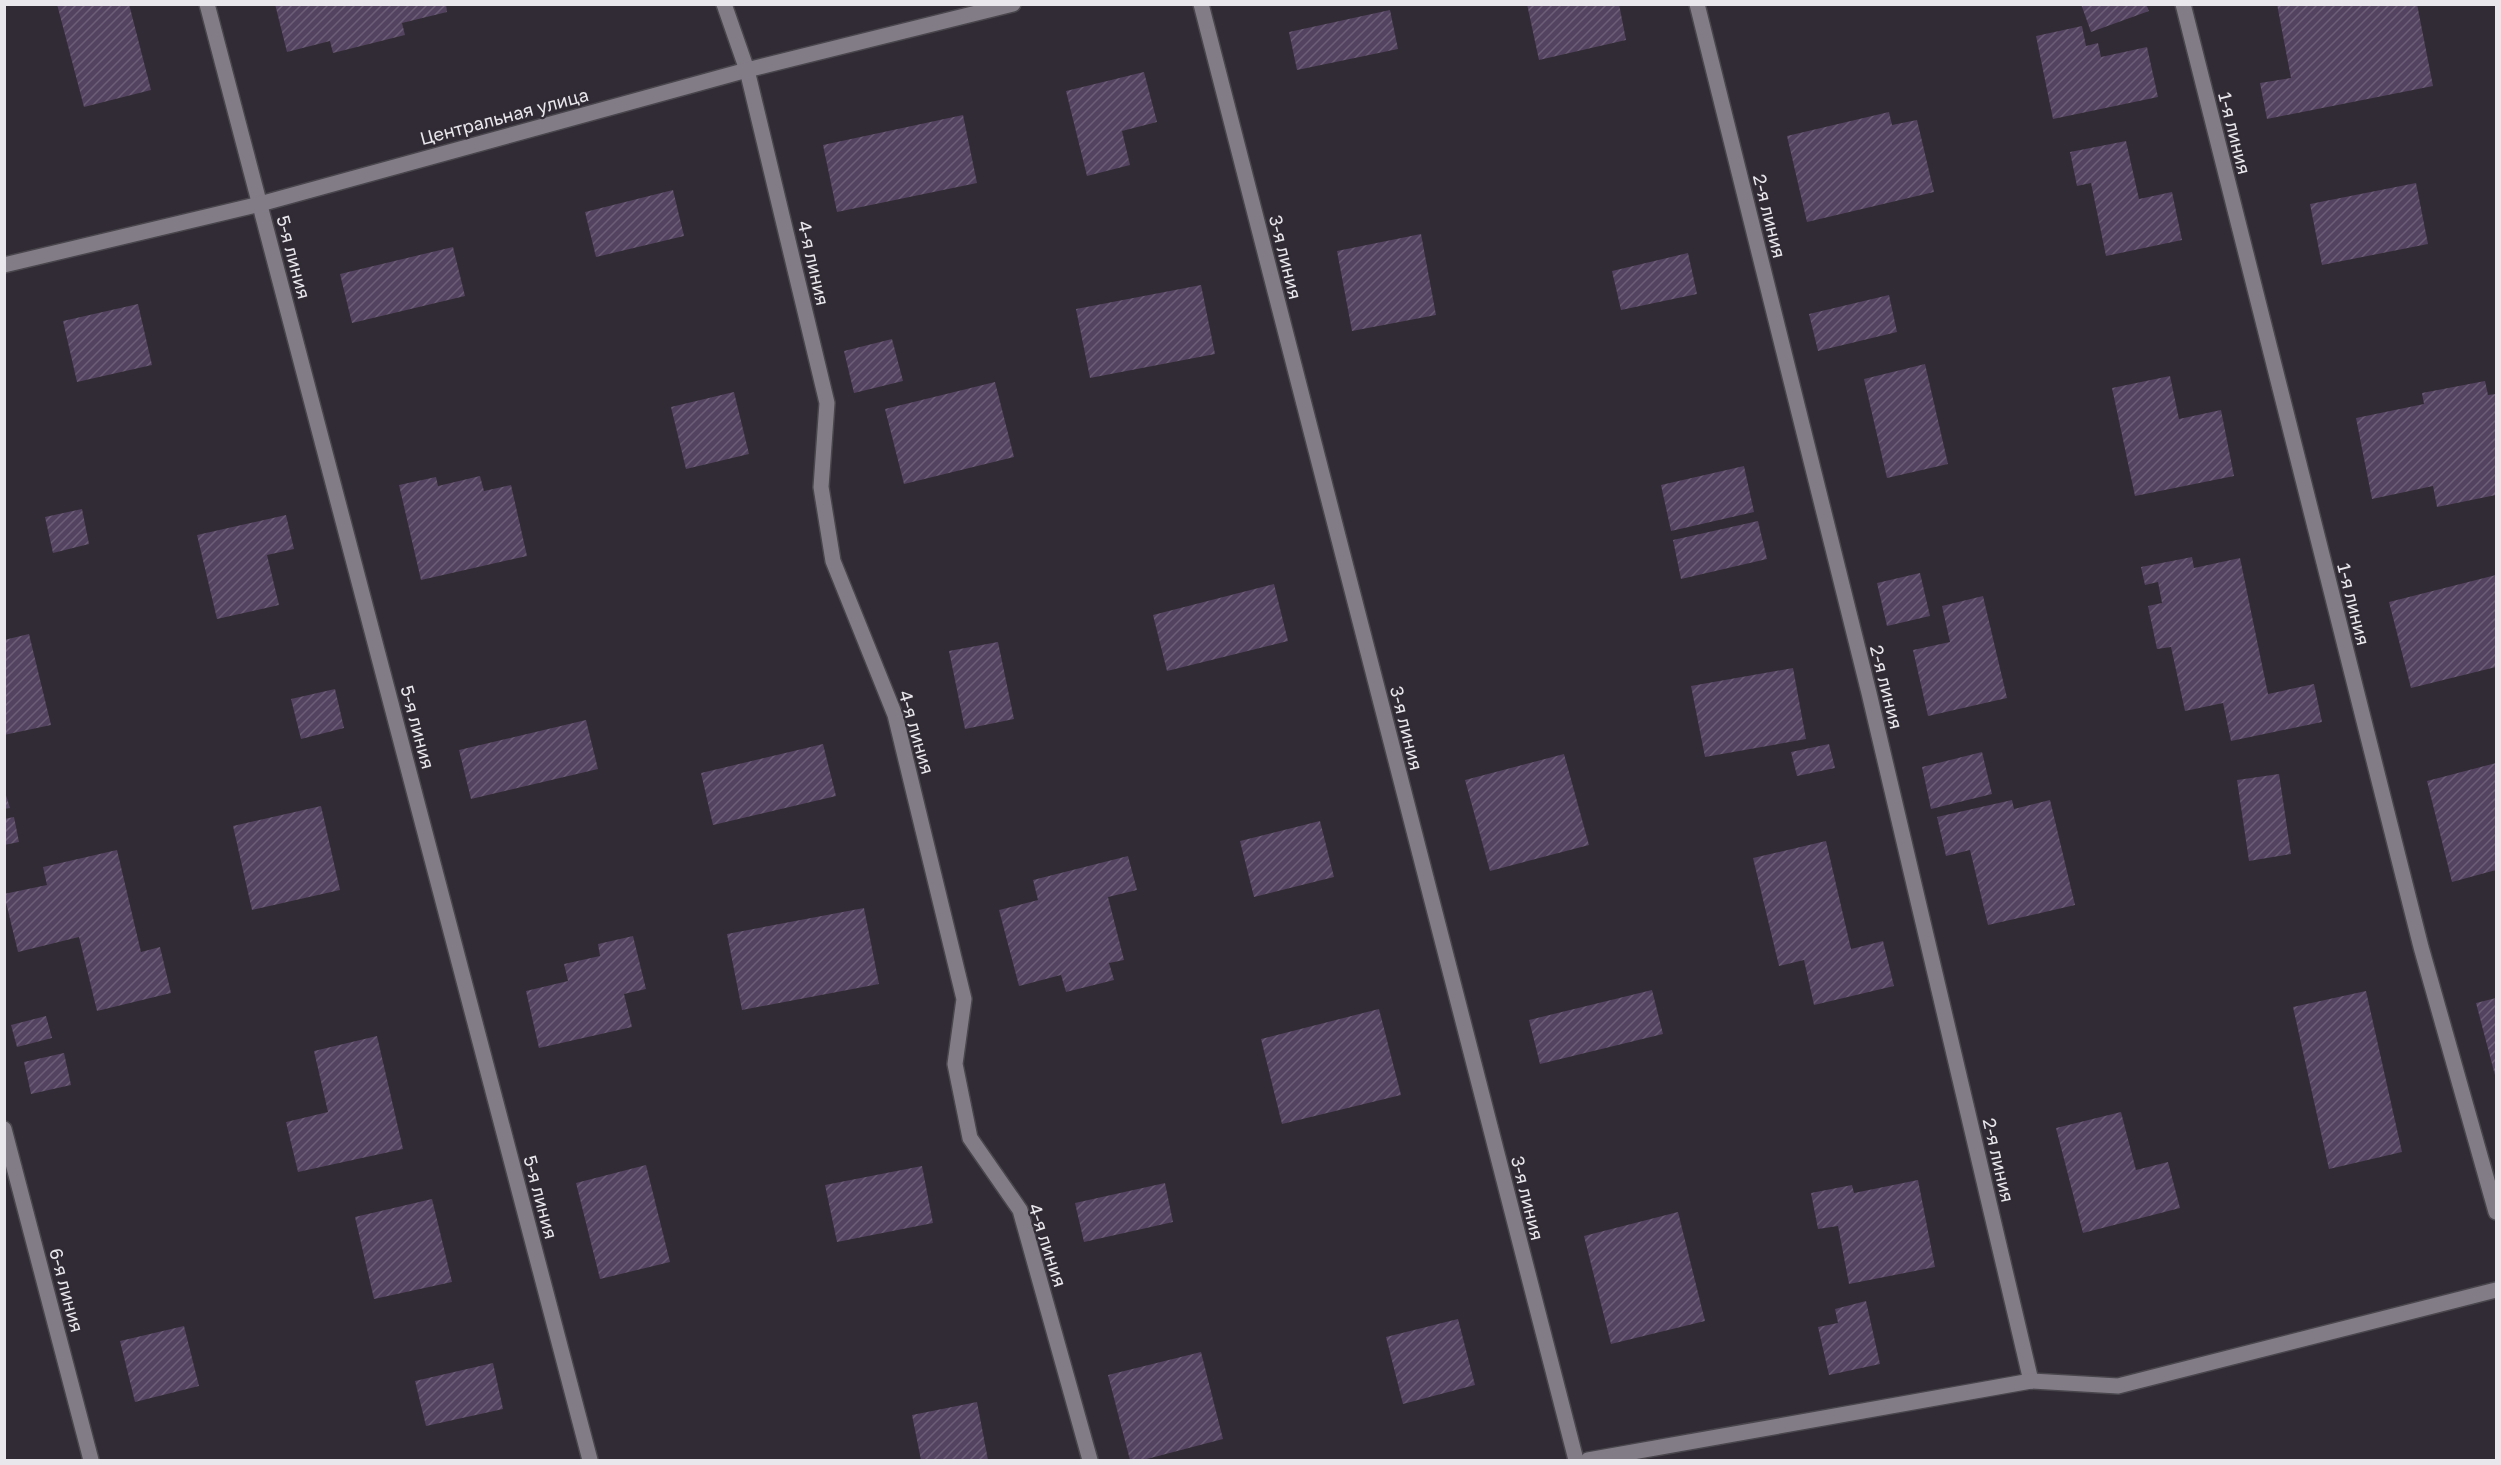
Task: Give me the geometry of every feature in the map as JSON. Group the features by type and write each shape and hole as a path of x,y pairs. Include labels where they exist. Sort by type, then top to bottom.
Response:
{"street":[{"name":"5-я линия","path":"207,4 590,1461"},
{"name":"4-я линия","path":"724,4 747,70 827,403 821,487 833,561 895,715 964,999 955,1064 970,1138 1020,1210 1090,1461"},
{"name":"Центральная улица","path":"4,265 260,204 747,70 1013,4"},
{"name":"3-я линия","path":"1201,4 1576,1461"},
{"name":"2-я линия","path":"1697,4 1872,705 2031,1381"},
{"name":"1-я линия","path":"2183,4 2421,947 2496,1212"},
{"name":"6-я линия","path":"4,1129 91,1461"},
{"path":"1588,1461 2031,1381 2118,1386 2496,1290"}],"building":[{"path":"57,4 129,4 151,90 84,107"},
{"path":"275,4 446,4 447,12 402,23 405,35 333,53 330,41 287,52"},
{"path":"1527,4 1619,4 1626,40 1539,60"},
{"path":"2081,4 2146,4 2149,11 2091,32"},
{"path":"2277,4 2417,4 2433,86 2267,119 2260,83 2291,78"},
{"path":"1390,10 1398,49 1297,70 1289,32"},
{"path":"2082,26 2086,46 2098,43 2101,57 2147,47 2158,97 2053,119 2036,36"},
{"path":"1144,72 1157,122 1122,131 1130,165 1087,176 1066,91"},
{"path":"1889,112 1892,125 1917,120 1934,192 1807,222 1787,136"},
{"path":"963,115 977,183 837,212 823,145"},
{"path":"2126,141 2139,199 2172,192 2182,240 2106,256 2091,183 2077,186 2070,152"},
{"path":"2416,183 2428,244 2322,265 2310,204"},
{"path":"673,190 684,236 596,257 585,212"},
{"path":"1421,234 1436,315 1352,331 1337,251"},
{"path":"453,247 465,296 352,323 340,274"},
{"path":"1688,253 1697,294 1621,310 1612,271"},
{"path":"1201,285 1215,354 1090,378 1076,309"},
{"path":"1889,295 1897,332 1818,351 1809,314"},
{"path":"138,304 152,365 77,382 63,321"},
{"path":"892,339 903,381 854,393 844,351"},
{"path":"1925,364 1948,464 1887,478 1864,379"},
{"path":"2170,376 2179,419 2221,410 2234,476 2135,496 2112,388"},
{"path":"2485,381 2488,395 2496,394 2496,495 2437,507 2433,486 2372,499 2356,418 2424,404 2422,393"},
{"path":"995,382 1014,457 904,484 885,409"},
{"path":"734,392 749,454 686,469 671,407"},
{"path":"1744,466 1754,512 1671,531 1661,485"},
{"path":"480,476 484,491 511,485 527,556 421,580 399,485 436,477 438,486"},
{"path":"82,509 89,544 53,553 45,517"},
{"path":"286,515 294,549 267,555 279,605 217,619 197,535"},
{"path":"1758,521 1767,559 1681,579 1673,540"},
{"path":"2192,557 2194,568 2240,558 2268,694 2314,684 2322,722 2231,741 2223,703 2185,711 2171,647 2157,649 2148,606 2162,603 2158,582 2145,585 2141,567"},
{"path":"1920,573 1930,616 1887,626 1877,583"},
{"path":"2496,575 2496,667 2411,688 2389,602"},
{"path":"1274,584 1288,641 1167,671 1153,615"},
{"path":"1983,596 2007,698 1928,716 1913,650 1950,642 1942,606"},
{"path":"29,634 51,725 4,735 4,640"},
{"path":"998,642 1014,719 965,729 949,651"},
{"path":"1793,668 1806,739 1705,757 1691,686"},
{"path":"335,689 344,728 301,739 291,699"},
{"path":"586,720 598,769 471,799 459,750"},
{"path":"823,744 836,796 713,825 701,773"},
{"path":"1829,744 1835,768 1797,776 1791,752"},
{"path":"1982,752 1992,794 1931,809 1922,767"},
{"path":"1564,754 1589,845 1490,871 1465,780"},
{"path":"2496,763 2496,870 2452,882 2427,781"},
{"path":"2279,774 2291,854 2249,861 2237,780"},
{"path":"4,789 10,808 4,809"},
{"path":"2012,800 2014,809 2050,800 2075,905 1988,925 1970,850 1946,856 1937,817"},
{"path":"321,806 340,890 252,910 233,826"},
{"path":"14,817 19,842 4,845 4,819"},
{"path":"1320,821 1334,877 1254,897 1240,841"},
{"path":"1826,841 1851,949 1883,941 1894,986 1814,1005 1804,960 1779,966 1753,858"},
{"path":"117,850 141,952 160,947 171,993 97,1011 79,937 18,952 4,894 47,885 43,867"},
{"path":"1128,856 1137,890 1108,897 1124,960 1109,963 1114,980 1066,992 1061,975 1019,986 999,910 1038,900 1033,880"},
{"path":"864,908 879,984 742,1010 727,934"},
{"path":"633,936 646,989 624,994 632,1027 539,1048 526,991 568,981 564,964 600,956 598,944"},
{"path":"1652,990 1663,1034 1540,1064 1529,1020"},
{"path":"2366,991 2402,1152 2329,1169 2293,1007"},
{"path":"2496,998 2496,1079 2476,1003"},
{"path":"1379,1009 1401,1095 1282,1124 1261,1039"},
{"path":"46,1016 52,1038 17,1047 11,1025"},
{"path":"377,1036 403,1149 298,1172 286,1122 328,1112 314,1051"},
{"path":"64,1053 71,1085 31,1094 24,1062"},
{"path":"2121,1112 2136,1170 2168,1162 2180,1208 2083,1233 2056,1128"},
{"path":"646,1165 670,1262 600,1279 576,1183"},
{"path":"922,1166 933,1223 837,1242 825,1185"},
{"path":"1918,1180 1935,1267 1849,1284 1838,1226 1818,1229 1811,1193 1852,1185 1854,1193"},
{"path":"1165,1183 1173,1222 1084,1242 1075,1203"},
{"path":"432,1199 452,1282 374,1299 355,1217"},
{"path":"1678,1212 1705,1321 1611,1344 1584,1236"},
{"path":"1866,1301 1880,1364 1829,1375 1818,1327 1838,1323 1835,1309"},
{"path":"1458,1319 1475,1385 1403,1404 1386,1337"},
{"path":"184,1326 199,1386 135,1402 120,1341"},
{"path":"1201,1352 1223,1439 1143,1460 1130,1460 1108,1375"},
{"path":"493,1363 503,1409 426,1426 415,1381"},
{"path":"977,1402 988,1460 921,1460 912,1415"}]}
